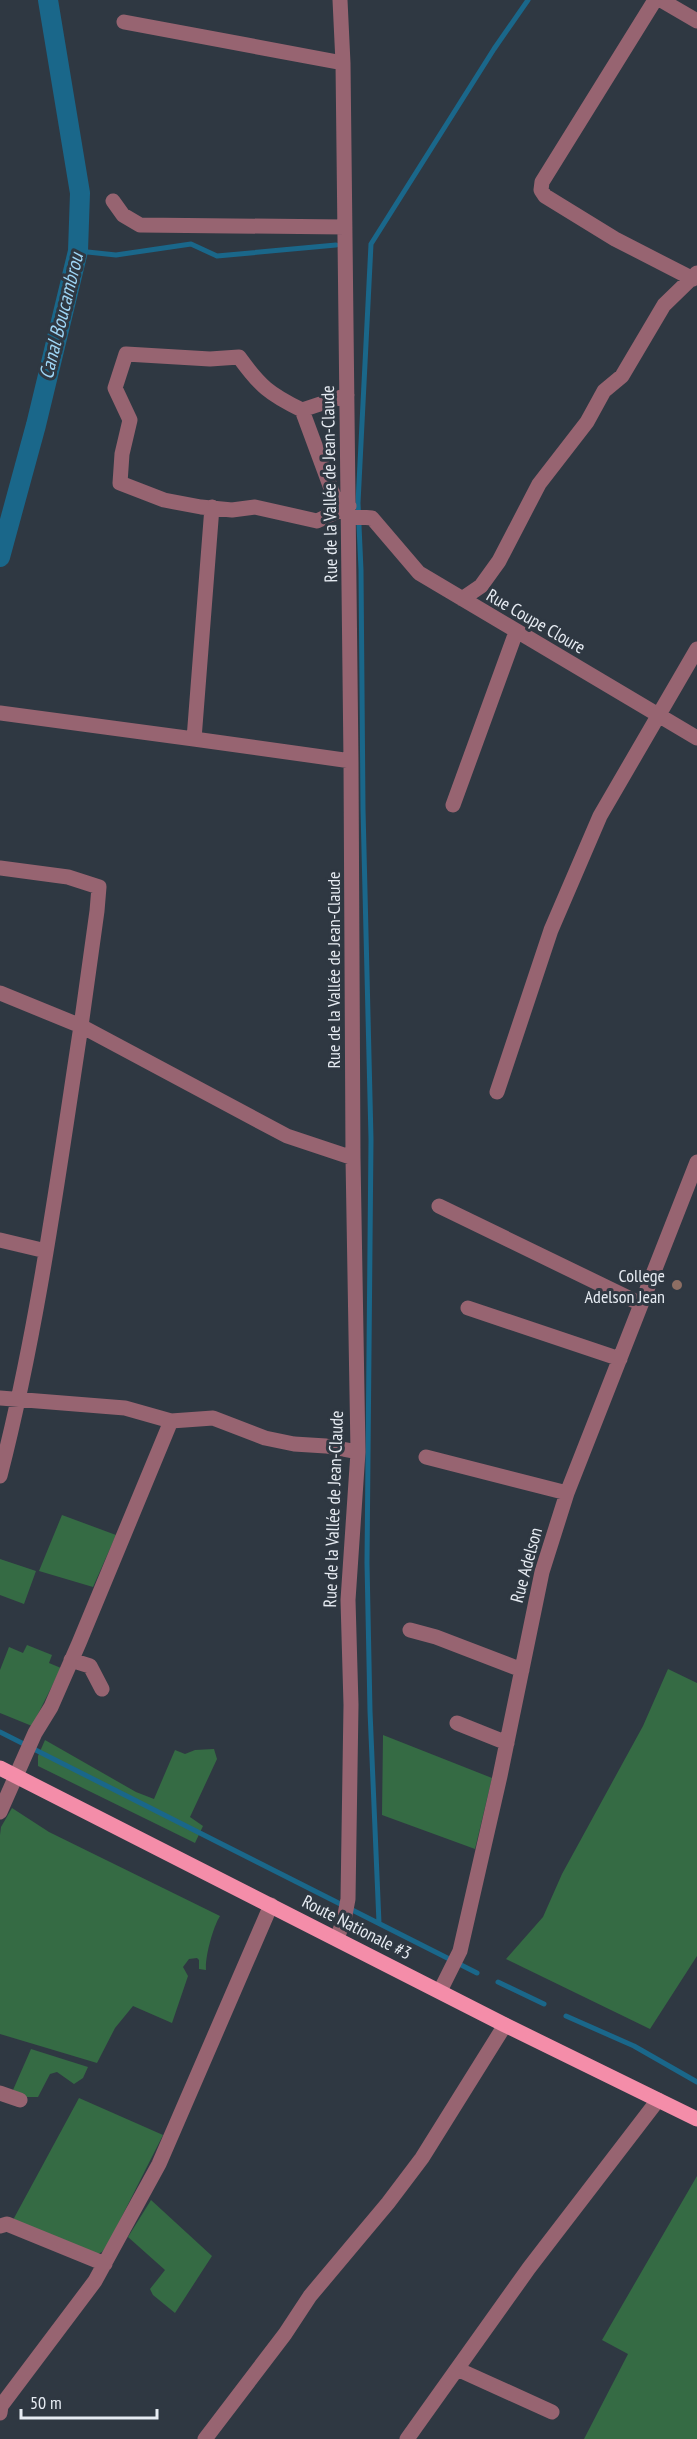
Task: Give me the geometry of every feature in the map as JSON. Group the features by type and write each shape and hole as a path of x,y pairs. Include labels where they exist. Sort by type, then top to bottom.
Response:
{"main road":[{"name":"Route Nationale #3","path":"0,1768 506,2025 697,2119"}],"street":[{"name":"Rue de la Vallée de Jean-Claude","path":"337,1938 344,1920 348,1899 351,1705 348,1600 358,1452 353,1158 343,63 340,0"},
{"path":"462,599 481,586 499,561 539,484 587,422 604,392 622,376 664,305 695,276 615,239 545,196 541,190 542,182 655,0"},
{"path":"661,0 697,21"},
{"path":"124,22 343,63"},
{"path":"113,201 123,215 140,225 345,227"},
{"path":"126,354 210,359 239,357 257,382 273,395 302,410 347,512 317,521 255,507 232,510 212,507 164,500 120,483 122,454 130,420 115,388 126,354"},
{"path":"302,410 347,395"},
{"path":"194,739 212,507"},
{"name":"Rue Coupe Cloure","path":"347,512 372,518 419,573 697,738"},
{"path":"453,805 516,632"},
{"path":"497,1092 555,920 600,816 697,649"},
{"path":"0,713 351,761"},
{"path":"0,868 68,878 99,887 81,1026 46,1251 20,1400 0,1476"},
{"path":"0,993 81,1026 287,1136 353,1158"},
{"name":"Rue Adelson","path":"440,1991 460,1951 507,1743 542,1572 567,1493 697,1162"},
{"path":"439,1206 641,1304"},
{"path":"0,1240 46,1251"},
{"path":"468,1308 620,1359"},
{"path":"0,1398 125,1408 171,1421 213,1418 265,1438 358,1452"},
{"path":"0,1812 34,1733 51,1707 171,1421"},
{"path":"426,1457 567,1493"},
{"path":"410,1630 436,1637 522,1670"},
{"path":"71,1660 90,1666 102,1689"},
{"path":"457,1723 507,1743"},
{"path":"0,2413 1,2406 72,2313 105,2264 165,2152 271,1905"},
{"path":"205,2439 285,2334 310,2296 415,2167 506,2025"},
{"path":"0,2093 20,2100"},
{"path":"407,2439 529,2268 658,2100"},
{"path":"0,2226 7,2224 105,2264"},
{"path":"457,2370 552,2412"}],"green space":[{"path":"62,1515 116,1535 93,1587 39,1571"},
{"path":"0,1559 36,1571 24,1604 0,1595"},
{"path":"27,1645 52,1655 49,1663 61,1668 32,1726 0,1713 0,1670 9,1647 23,1653"},
{"path":"668,1669 697,1683 697,1956 650,2029 506,1959 543,1917 562,1874 643,1726"},
{"path":"383,1735 492,1778 475,1849 382,1815"},
{"path":"45,1740 136,1792 154,1799 175,1750 185,1754 195,1750 214,1749 217,1759 190,1817 203,1826 195,1843 38,1766 38,1756"},
{"path":"12,1808 49,1832 220,1916 210,1942 206,1970 199,1969 197,1958 189,1959 183,1967 188,1976 172,2023 133,2006 115,2028 97,2063 0,2034 0,1835 1,1827"},
{"path":"31,2049 88,2067 83,2078 74,2084 57,2072 50,2074 38,2097 25,2097 13,2090"},
{"path":"79,2098 163,2135 108,2244 98,2254 13,2220"},
{"path":"697,2176 697,2439 584,2439 628,2354 602,2340"},
{"path":"151,2200 212,2256 175,2313 153,2295 150,2289 165,2270 128,2237"}],"waterway":[{"name":"Canal Boucambrou","path":"0,557 36,425 78,251 80,193 48,0"},
{"path":"379,1923 370,1711 367,1563 371,1139 358,503 371,244 494,49 528,0"},
{"path":"78,251 116,255 191,244 217,256 336,245"},
{"path":"0,1732 477,1973"},
{"path":"498,1982 544,2004"},
{"path":"566,2016 634,2046 697,2082"}],"place":[{"name":"College Adelson Jean","path":"677,1285"}]}
